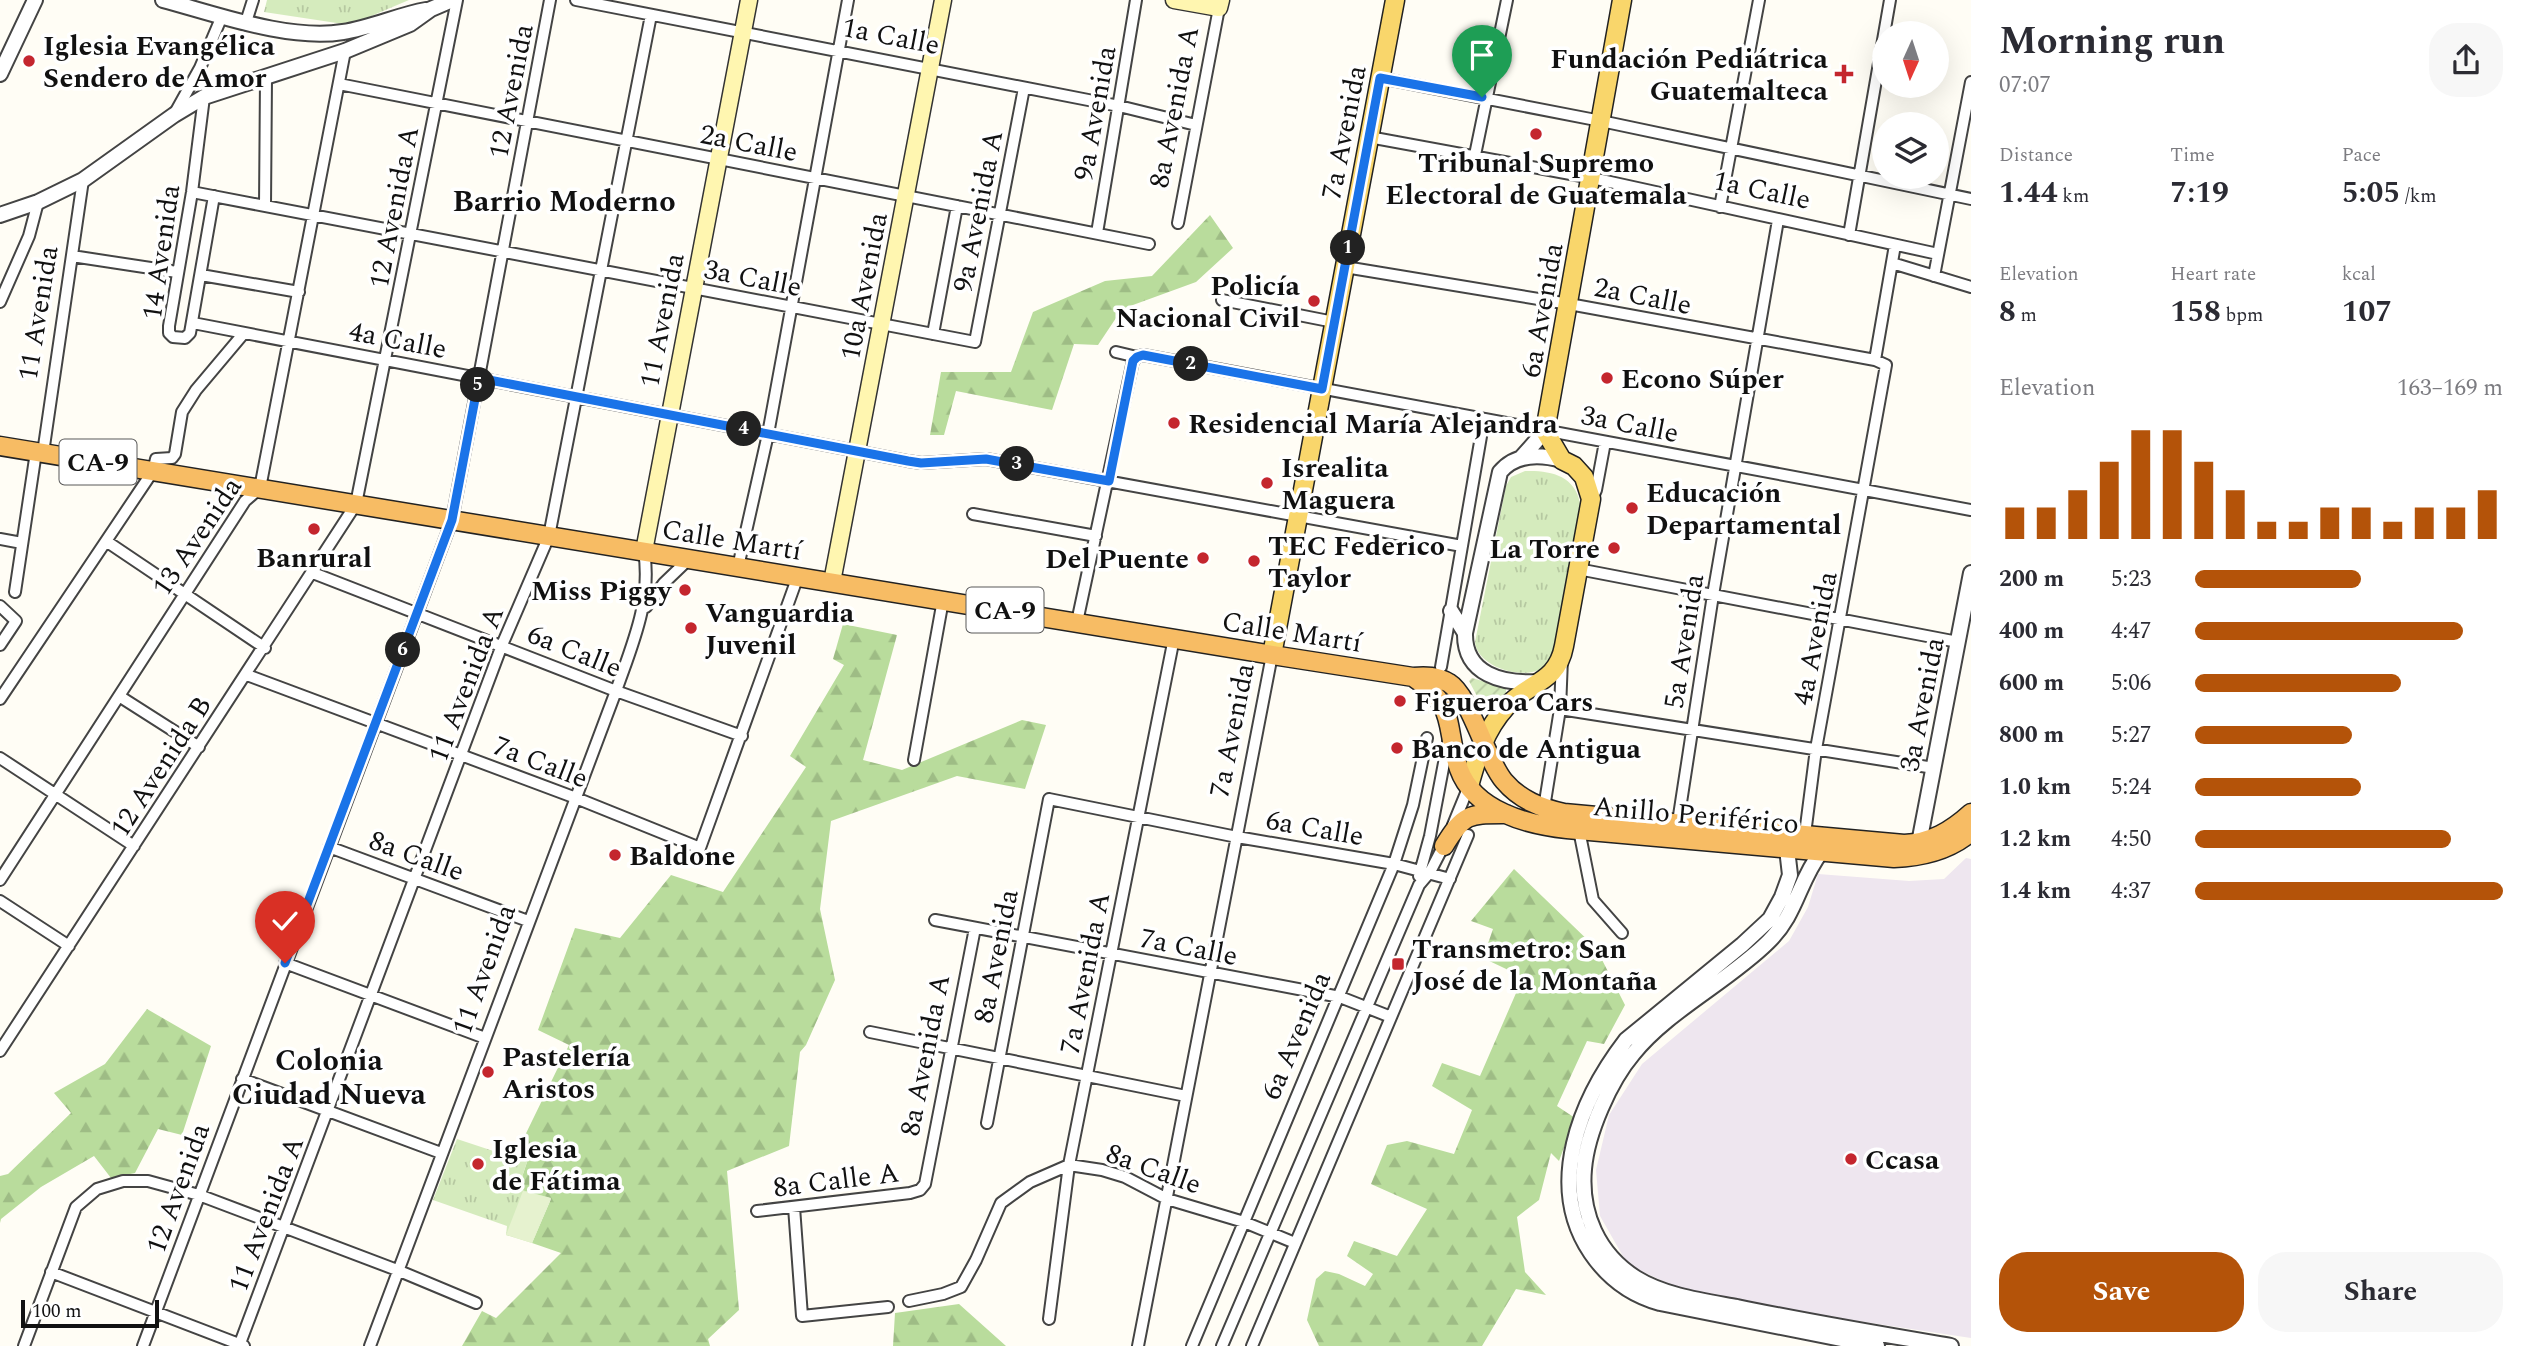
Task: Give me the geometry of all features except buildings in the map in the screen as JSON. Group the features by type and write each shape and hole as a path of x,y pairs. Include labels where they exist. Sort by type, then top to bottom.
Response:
{"highway":[{"name":"CA-9","path":"0,446 39,452"},
{"name":"Calle Martí","path":"39,452 1272,655 1413,677 1428,676 1454,687 1479,733"},
{"path":"1413,677 1442,701 1461,773 1469,786"},
{"path":"1452,736 1453,723 1467,718 1479,733"},
{"name":"Anillo Periférico","path":"1479,733 1495,768 1507,785 1523,799 1544,808 1578,814 1894,844 1919,843 1948,831 1971,813"},
{"name":"Anillo Periférico","path":"1469,786 1482,800 1508,814 1547,826 1579,830 1909,858 1932,854 1969,836"},
{"path":"1457,838 1459,822 1470,816 1508,814"}],"main road":[{"name":"11 Avenida","path":"644,551 749,0"},
{"name":"10a Avenida","path":"832,582 859,452 943,0"},
{"path":"1174,0 1220,4"},
{"name":"7a Avenida","path":"1272,655 1395,0"},
{"name":"6a Avenida","path":"1545,430 1622,0"},
{"path":"1452,736 1464,746 1506,706 1555,671 1562,657 1590,504 1589,490 1584,477 1574,466 1562,460 1545,430"},
{"path":"1469,786 1479,733"}],"street":[{"path":"0,74 35,0"},
{"path":"163,0 246,22 298,33 321,34 345,32 404,14 431,9 454,0"},
{"path":"246,22 253,0"},
{"name":"12 Avenida A","path":"356,504 437,104 454,0"},
{"name":"12 Avenida","path":"143,1346 452,520 550,0"},
{"name":"1a Calle","path":"576,0 1119,106 1196,125"},
{"path":"738,567 768,434 848,0"},
{"name":"9a Avenida","path":"1097,233 1136,0"},
{"path":"1475,155 1507,0"},
{"path":"1720,207 1759,0"},
{"path":"1849,235 1890,0"},
{"name":"8a Avenida A","path":"1178,223 1220,4"},
{"path":"0,215 38,202 83,180 174,115 204,97 345,51 410,24 431,9"},
{"name":"11 Avenida A","path":"241,1345 502,645 549,536 651,15"},
{"path":"174,115 200,68 222,16"},
{"name":"13 Avenida","path":"0,880 245,501 260,488 345,51"},
{"path":"265,206 266,78"},
{"name":"1a Calle","path":"1380,78 1601,121 1971,200"},
{"path":"1934,276 1971,82"},
{"name":"2a Calle","path":"339,84 1149,244"},
{"name":"9a Avenida A","path":"975,342 1024,88"},
{"name":"14 Avenida","path":"204,97 169,333 173,337 188,337 193,323 215,196"},
{"name":"1a Calle","path":"1369,137 1592,178 1938,254"},
{"name":"11 Avenida","path":"15,592 83,180"},
{"name":"3a Calle","path":"192,192 975,342"},
{"path":"0,302 29,236 38,202"},
{"path":"933,334 957,206"},
{"name":"5a Avenida","path":"1678,822 1713,594 1778,220"},
{"path":"1875,360 1895,245"},
{"path":"72,256 177,272"},
{"path":"1892,263 1971,287"},
{"name":"2a Calle","path":"1345,267 1569,304 1875,360 1882,362 1887,369"},
{"path":"201,275 299,292"},
{"path":"1222,300 1334,322"},
{"name":"4a Calle","path":"193,323 921,463 986,459 1462,546"},
{"path":"0,699 153,471 156,459 172,458 175,454 182,412 196,390 244,333"},
{"name":"3a Calle","path":"1116,352 1971,510"},
{"path":"1077,622 1133,361 1137,357"},
{"name":"4a Avenida","path":"1805,834 1816,750 1887,369"},
{"path":"1441,667 1484,419"},
{"path":"1538,682 1504,680 1480,670 1467,653 1465,633 1496,480 1503,468 1522,457 1545,430"},
{"path":"1590,504 1596,490 1605,442"},
{"path":"1522,457 1540,456 1562,460"},
{"name":"12 Avenida B","path":"2,1045 265,648 356,504"},
{"path":"974,513 1096,536"},
{"path":"0,539 22,542"},
{"path":"106,541 265,648"},
{"name":"11 Avenida","path":"370,1346 616,691 644,609 648,575 644,551"},
{"name":"11 Avenida","path":"644,609 664,583 689,559"},
{"path":"1578,569 1958,642"},
{"name":"6a Calle","path":"313,573 616,691 742,736"},
{"name":"3a Avenida","path":"1919,843 1971,573"},
{"path":"742,736 798,576"},
{"path":"914,760 943,600"},
{"path":"0,606 16,621 0,646"},
{"path":"1451,611 1465,633"},
{"name":"7a Avenida A","path":"1049,1319 1069,1166 1174,638"},
{"name":"7a Avenida","path":"1138,1346 1272,655"},
{"path":"1544,808 1560,709 1562,657"},
{"name":"7a Calle","path":"247,675 576,798 700,848 742,736"},
{"path":"119,696 199,747"},
{"path":"1560,709 1934,768"},
{"path":"1222,1346 1419,885 1452,736"},
{"name":"6a Avenida","path":"1192,1346 1394,864 1413,805 1427,738"},
{"path":"0,758 134,846"},
{"path":"1252,1346 1450,879 1469,786"},
{"name":"6a Calle","path":"1049,799 1237,837 1394,864 1450,879"},
{"name":"8a Avenida","path":"987,1123 1049,799"},
{"path":"1579,830 1593,900 1622,933"},
{"path":"1424,871 1457,838"},
{"name":"8a Calle","path":"329,847 528,921"},
{"path":"1787,849 1790,875 1770,919 1630,1045 1596,1121 1569,1197 1581,1238 1612,1278 1632,1292 1653,1294 1814,1334 1877,1346"},
{"path":"1630,1045 1661,1027 1766,944 1788,920 1810,869 1821,852"},
{"path":"0,901 69,946"},
{"name":"7a Calle","path":"935,920 1340,997 1391,1017"},
{"name":"8a Avenida A","path":"920,1190 925,1184 933,1150 975,928"},
{"path":"285,963 371,993 485,1038"},
{"path":"870,1032 1186,1096"},
{"path":"242,1079 441,1153"},
{"name":"8a Calle","path":"909,1301 961,1287 1001,1203 1030,1182 1069,1166 1102,1170 1125,1177 1167,1199 1244,1222 1295,1243"},
{"path":"24,1346 76,1207 97,1189 123,1181 148,1181 199,1195 476,1303"},
{"name":"8a Calle A","path":"757,1211 920,1190"},
{"path":"794,1207 802,1316 888,1307"},
{"path":"51,1272 241,1345"},
{"path":"1814,1334 1951,1346"}],"shaded area":[{"path":"1966,858 1971,859 1971,1338 1771,1308 1678,1288 1628,1265 1600,1216 1596,1170 1609,1115 1642,1064 1789,941 1808,907 1818,874 1909,881 1944,879"}],"green space":[{"path":"267,0 409,0 350,25 264,12"},
{"path":"1210,215 1233,248 1196,282 1122,309 1098,345 1074,344 1052,410 956,391 944,435 930,435 941,372 1011,372 1033,312 1105,281 1152,276"},
{"path":"1525,471 1552,473 1567,480 1573,486 1580,503 1554,654 1542,669 1521,673 1491,664 1483,658 1475,642 1506,486 1511,477"},
{"path":"843,624 897,635 863,760 902,770 1022,720 1046,725 1025,789 957,776 831,821 820,909 835,980 806,1045 800,1052 789,1146 727,1171 739,1310 708,1339 710,1346 462,1346 482,1311 496,1318 561,1253 532,1243 551,1199 518,1189 527,1162 514,1158 569,1045 538,1030 575,928 620,938 671,875 723,892 806,767 790,756 844,665 833,659"},
{"path":"1472,678 1506,688 1506,694 1489,713 1485,711 1469,681"},
{"path":"1514,869 1596,948 1625,1005 1604,1044 1587,1041 1557,1106 1575,1118 1559,1161 1551,1153 1539,1200 1517,1217 1525,1272 1546,1295 1516,1289 1482,1346 1319,1346 1307,1320 1316,1279 1325,1271 1339,1274 1365,1286 1373,1274 1347,1256 1354,1241 1397,1256 1427,1209 1371,1184 1387,1145 1407,1141 1454,1154 1472,1110 1432,1086 1442,1063 1480,1076 1523,977 1483,958 1493,929 1471,921"},
{"path":"147,1009 211,1046 182,1135 158,1129 135,1173 111,1178 94,1156 41,1187 1,1219 0,1223 0,1176 8,1174 71,1113 54,1093 105,1064"},
{"path":"457,1139 527,1162 518,1189 551,1198 532,1243 506,1235 507,1226 433,1200"},
{"path":"523,1191 551,1198 532,1243 506,1235"},
{"path":"959,1304 1006,1346 893,1346 895,1313"}],"place":[{"name":"Iglesia Evangélica Sendero de Amor","path":"29,61"},
{"name":"Fundación Pediátrica Guatemalteca","path":"1844,74"},
{"name":"Tribunal Supremo Electoral de Guatemala","path":"1536,134"},
{"name":"Policía Nacional Civil","path":"1314,301"},
{"name":"Econo Súper","path":"1607,378"},
{"name":"Residencial María Alejandra","path":"1174,423"},
{"name":"Isrealita Maguera","path":"1267,483"},
{"name":"Educación Departamental","path":"1632,508"},
{"name":"Banrural","path":"314,529"},
{"name":"La Torre","path":"1614,548"},
{"name":"Del Puente","path":"1203,558"},
{"name":"TEC Federico Taylor","path":"1254,561"},
{"name":"Miss Piggy","path":"685,590"},
{"name":"Vanguardia Juvenil","path":"691,628"},
{"name":"Figueroa Cars","path":"1400,701"},
{"name":"Banco de Antigua","path":"1397,748"},
{"name":"Baldone","path":"615,855"},
{"name":"Transmetro: San José de la Montaña","path":"1398,964"},
{"name":"Pastelería Aristos","path":"488,1072"},
{"name":"Ccasa","path":"1851,1159"},
{"name":"Iglesia de Fátima","path":"478,1164"}],"district":[{"name":"Barrio Moderno","path":"564,201"},
{"name":"Colonia Ciudad Nueva","path":"329,1077"}],"route":[{"path":"285,963 452,520 479,378 908,461 921,463 986,459 1109,481 1133,361 1137,357 1143,355 1322,389 1380,78 1482,97"}]}
